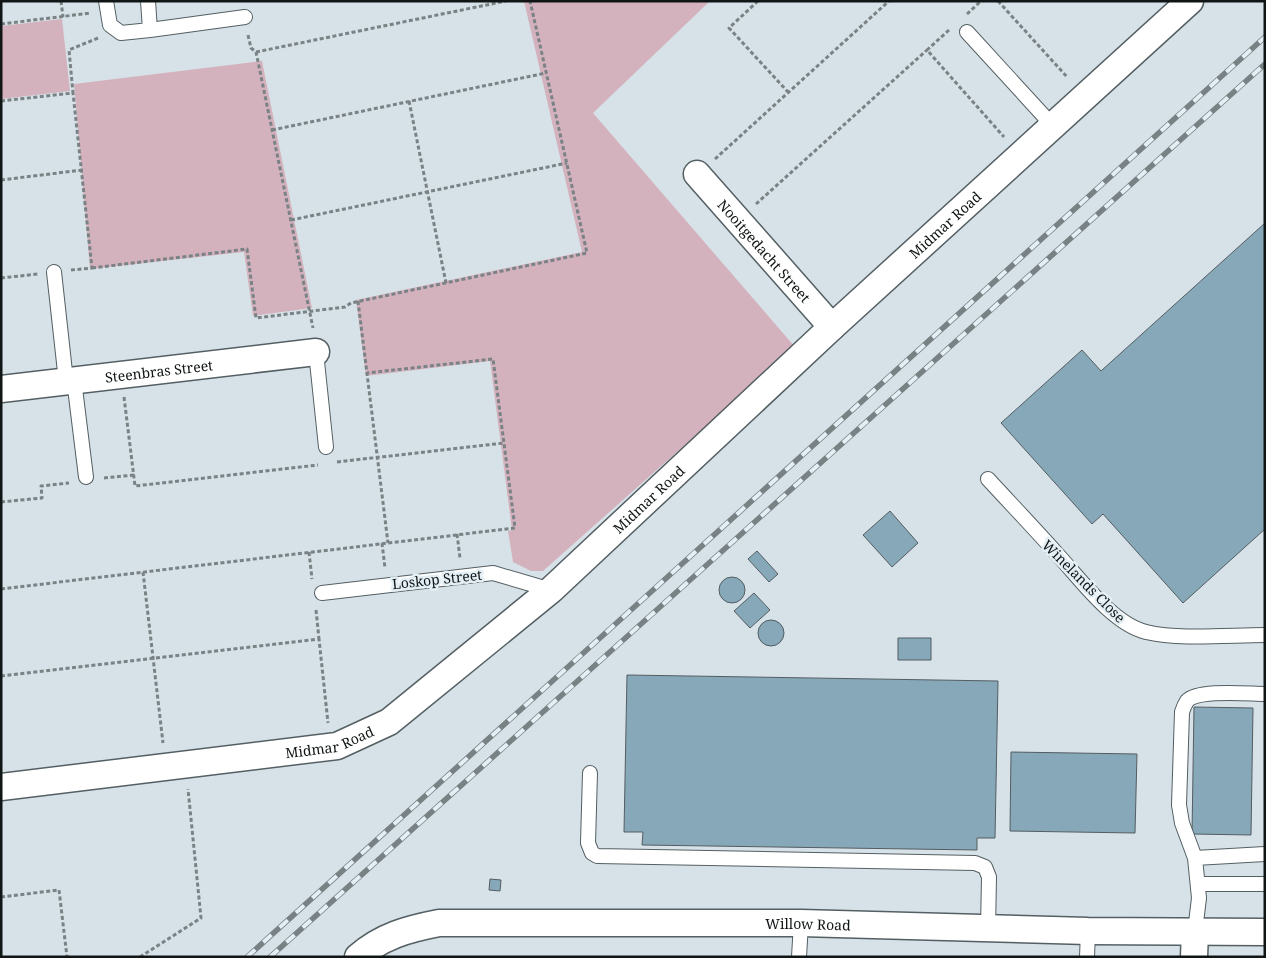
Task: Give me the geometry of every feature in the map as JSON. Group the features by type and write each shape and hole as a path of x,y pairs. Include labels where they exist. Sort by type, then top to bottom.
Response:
{"street":[{"name":"Midmar Road","path":"1,787 331,747 362,736 389,722 551,590 832,327 1190,1"},
{"name":"Nooitgedacht Street","path":"697,174 832,327"},
{"name":"Steenbras Street","path":"1,389 316,352"},
{"name":"Willow Road","path":"358,957 370,946 390,935 439,923 801,923 1088,931 1265,932"},
{"path":"1194,957 1195,931"}],"lane":[{"path":"148,1 150,30"},
{"path":"106,6 110,25 116,31 128,33 245,17"},
{"path":"967,32 1053,126"},
{"path":"54,272 86,479"},
{"path":"316,352 326,447"},
{"name":"Winelands Close","path":"988,479 1100,599 1129,626 1147,632 1176,635 1265,635"},
{"name":"Loskop Street","path":"322,593 462,575 493,573 551,590"},
{"path":"1195,931 1198,884 1195,858 1182,823 1179,805 1182,712 1186,702 1194,697 1206,694 1265,694"},
{"path":"590,773 588,843 597,856 975,863 985,867 989,877 988,929"},
{"path":"1195,858 1265,854"},
{"path":"1198,884 1265,884"},
{"path":"798,957 801,923"},
{"path":"1087,957 1088,931"}],"path":[{"path":"61,1 63,17"},
{"path":"256,52 506,1"},
{"path":"1,278 246,249 256,318 345,307 358,301 587,253 530,1"},
{"path":"758,1 729,28 788,92"},
{"path":"697,174 889,1"},
{"path":"964,17 981,1"},
{"path":"998,1 1085,97"},
{"path":"1,24 63,17 106,6"},
{"path":"245,17 251,48 256,52 311,311 316,352"},
{"path":"738,220 952,28"},
{"path":"92,268 69,50 116,31"},
{"path":"927,50 1021,155"},
{"path":"272,130 546,72"},
{"path":"1,101 73,93"},
{"path":"409,101 446,283"},
{"path":"291,220 567,163"},
{"path":"1,180 82,170"},
{"path":"358,301 388,543"},
{"path":"1,589 514,528 493,358 367,373"},
{"path":"121,374 135,486 504,443"},
{"path":"1,502 42,498 41,486 86,479 134,475"},
{"path":"457,534 462,575"},
{"path":"382,544 387,585"},
{"path":"140,957 201,918 176,766 153,659 142,572"},
{"path":"1,676 319,639 331,747"},
{"path":"1,897 59,890 67,957"}],"shaded area":[{"path":"524,1 710,1 593,113 795,347 543,571 531,571 513,562 508,531 512,530 490,361 366,376 356,300 582,252"},
{"path":"62,19 70,91 1,99 1,26"},
{"path":"262,61 312,308 253,316 244,252 90,269 74,84"}],"building":[{"path":"1265,223 1265,529 1183,603 1103,514 1092,524 1001,423 1082,350 1101,371"},
{"path":"890,511 918,543 892,567 863,535"},
{"path":"757,551 778,574 769,582 748,559"},
{"path":"732,577 741,581 745,590 741,599 732,603 723,599 719,590 723,581"},
{"path":"754,593 770,610 750,628 734,611"},
{"path":"771,620 780,624 784,633 780,642 771,646 762,642 758,633 762,624"},
{"path":"898,638 931,638 931,660 898,660"},
{"path":"627,675 998,681 995,838 977,838 977,850 642,845 643,832 624,832"},
{"path":"1194,707 1253,708 1251,835 1192,834"},
{"path":"1011,752 1137,754 1135,833 1010,831"},
{"path":"490,879 501,880 500,891 489,890"}],"railway":[{"path":"247,957 1265,37"},
{"path":"270,957 1265,64"}]}
